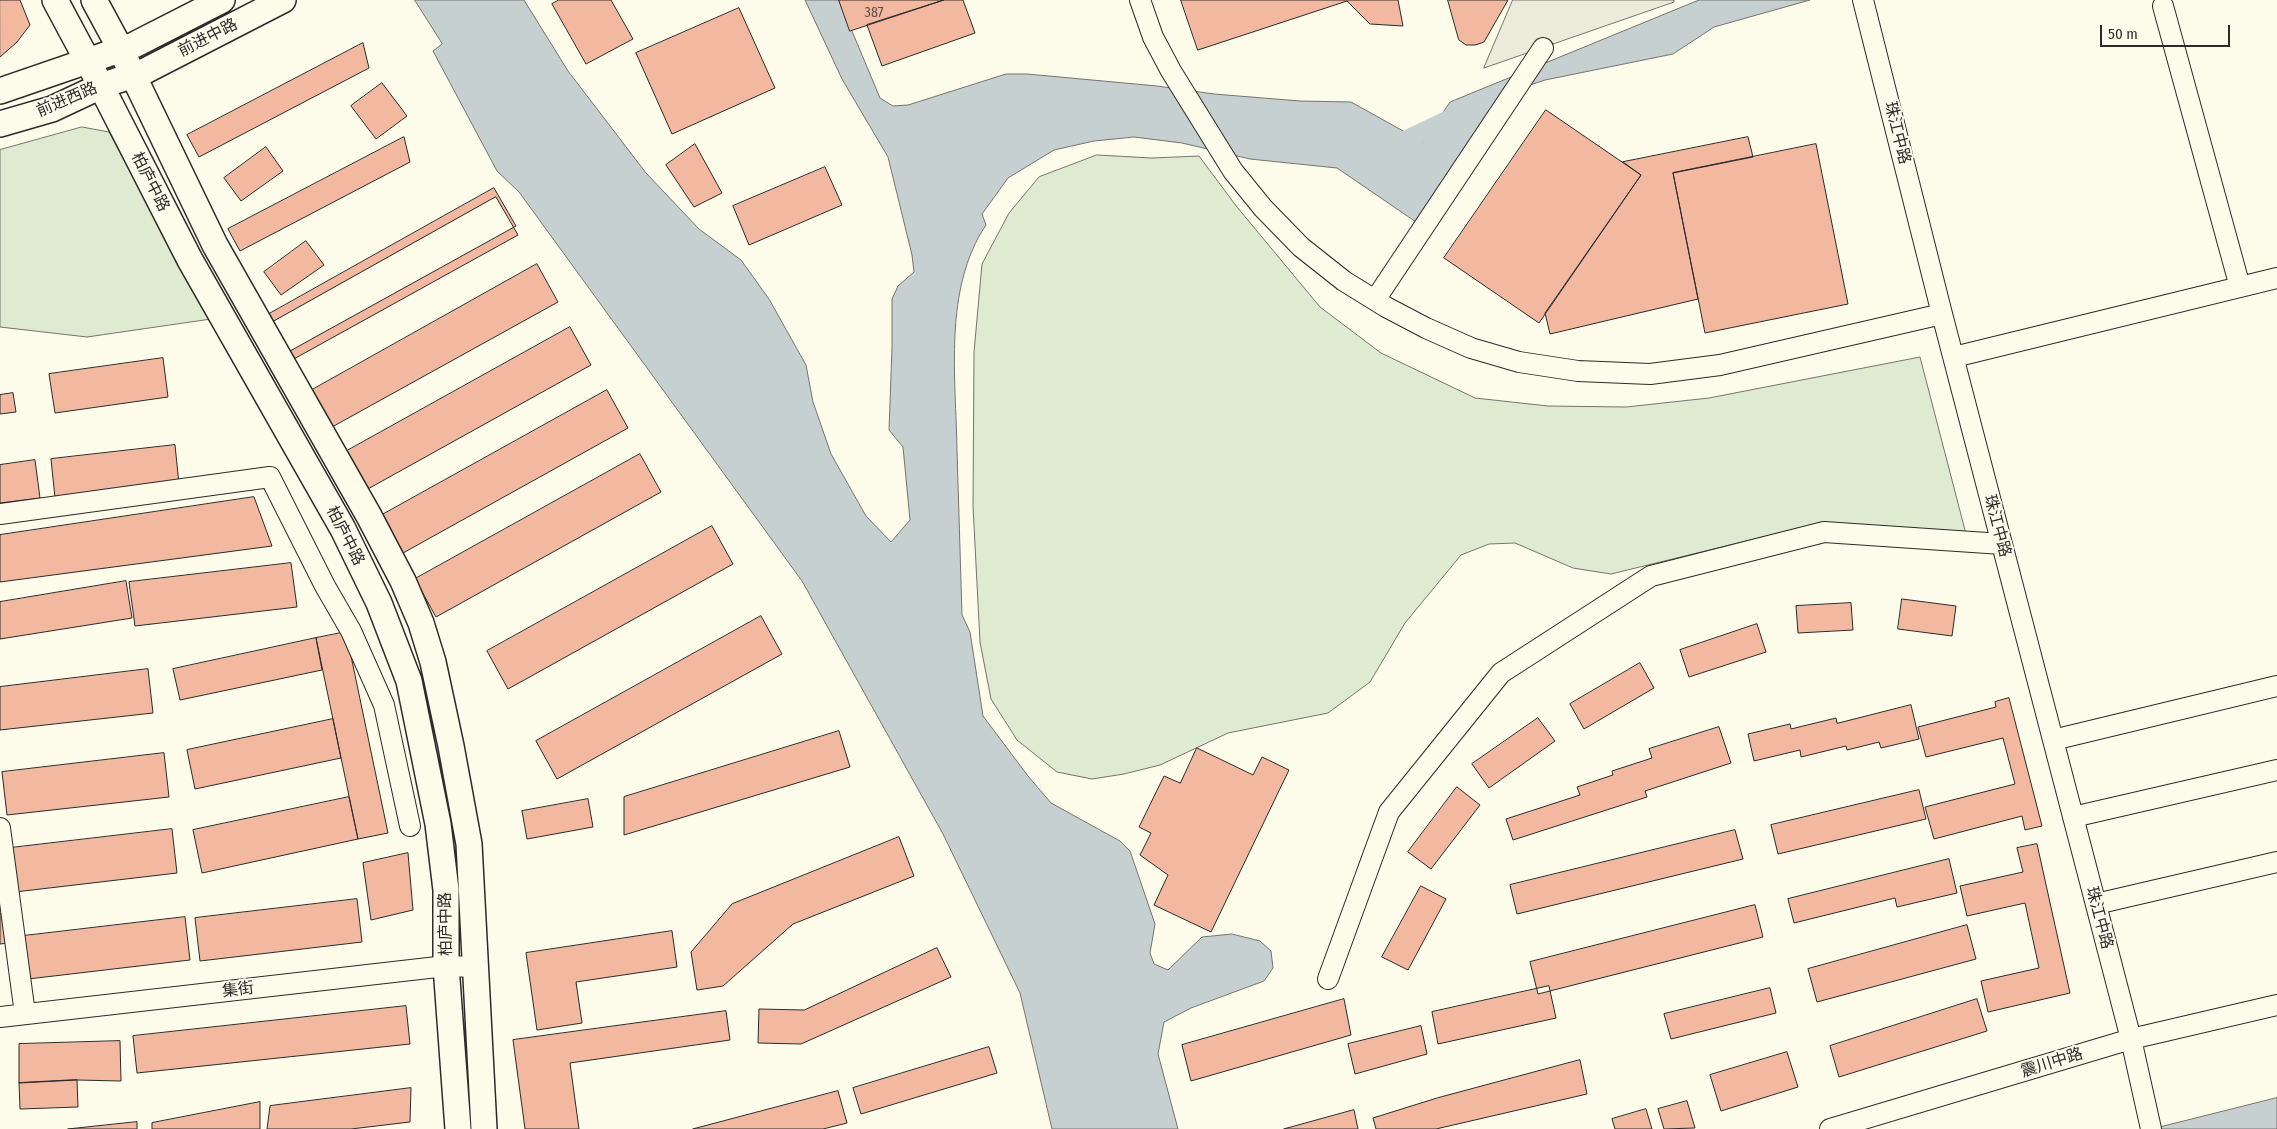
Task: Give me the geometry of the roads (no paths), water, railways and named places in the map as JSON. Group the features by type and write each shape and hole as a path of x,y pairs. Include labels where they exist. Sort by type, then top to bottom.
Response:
{"main road":[{"name":"柏庐中路","path":"55,0 190,260 343,529 379,604 409,681 438,824 446,890 446,966 458,1129"},
{"name":"柏庐中路","path":"94,0 121,50 216,245 369,516 403,581 421,623 433,662 452,746 469,844 484,1129"},
{"name":"前进中路","path":"121,50 222,0"},
{"name":"前进中路","path":"133,75 145,71 283,0"},
{"name":"前进西路","path":"0,91 121,50"},
{"name":"前进西路","path":"0,124 52,109 101,86 133,75"}],"street":[{"path":"1140,0 1153,37 1234,171 1263,208 1301,247 1344,281 1374,300 1426,328 1472,348 1519,362 1578,371 1650,374 1720,365 1942,314"},
{"name":"珠江中路","path":"1865,6 1942,314 2131,1039 2151,1129"},
{"path":"2164,6 2240,287"},
{"path":"1374,300 1543,48"},
{"path":"1954,358 2277,278"},
{"path":"0,514 270,477 325,586 352,631 384,705 410,826"},
{"path":"1328,979 1389,812 1501,673 1509,667 1651,576 1824,532 2002,544"},
{"path":"2053,740 2277,686"},
{"path":"2073,817 2277,770"},
{"path":"0,828 25,1014"},
{"path":"2096,904 2277,862"},
{"name":"集街","path":"0,1017 446,966 476,967"},
{"name":"震川中路","path":"1830,1129 2131,1039 2277,1005"}],"waterway":[{"path":"1391,147 1456,116"}]}
